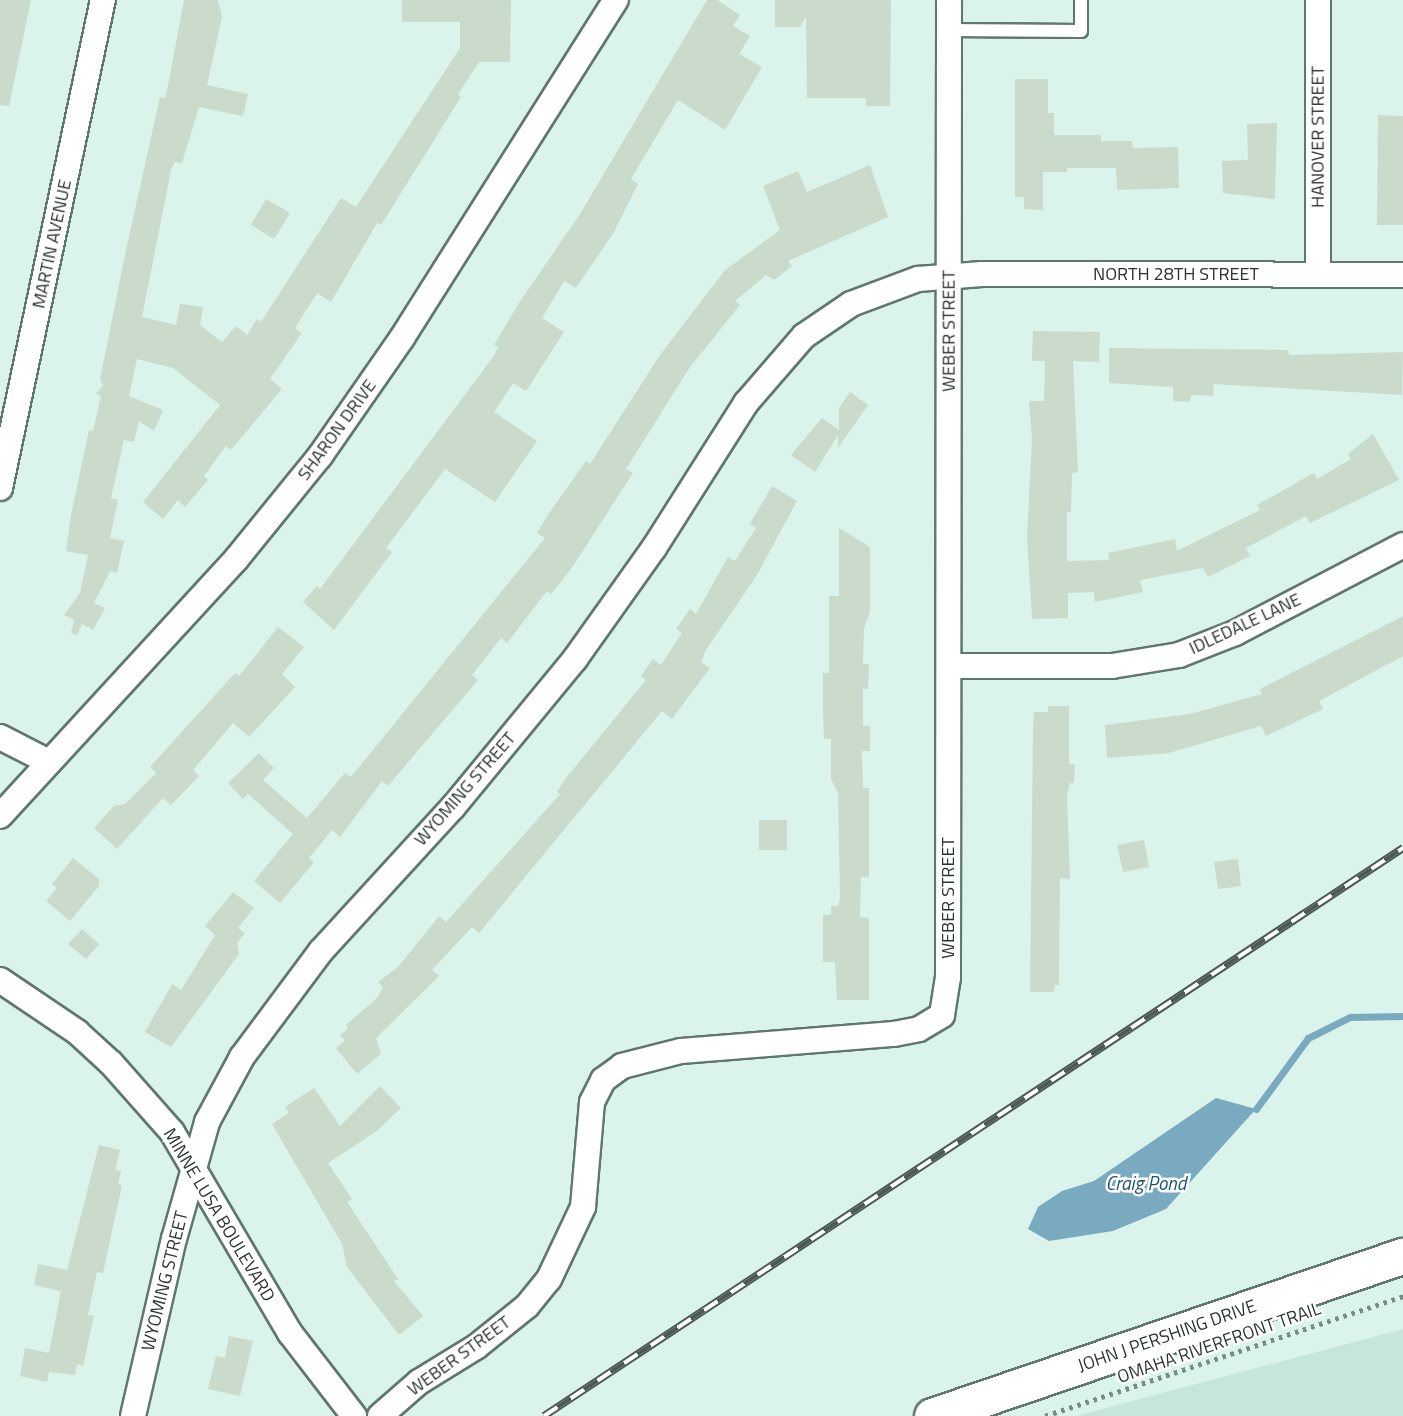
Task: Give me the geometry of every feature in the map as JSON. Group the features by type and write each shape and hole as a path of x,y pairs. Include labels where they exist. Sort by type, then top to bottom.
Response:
{"main road":[{"name":"JOHN J PERSHING DRIVE","path":"947,1413 1403,1256"}],"street":[{"name":"MARTIN AVENUE","path":"0,488 103,0"},
{"name":"SHARON DRIVE","path":"0,816 47,761 237,558 320,456 410,326 616,0"},
{"name":"WEBER STREET","path":"380,1416 419,1382 517,1314 549,1279 583,1208 592,1102 603,1080 622,1066 681,1051 894,1034 919,1029 942,1016 948,978 949,0"},
{"name":"HANOVER STREET","path":"1318,0 1318,274"},
{"name":"NORTH 28TH STREET","path":"949,277 1403,275"},
{"name":"WYOMING STREET","path":"133,1416 207,1122 276,1006 453,807 575,659 769,372 804,336 851,304 918,279 949,277"},
{"name":"IDLEDALE LANE","path":"950,666 1112,666 1179,655 1235,633 1403,545"},
{"path":"0,737 47,761"},
{"name":"MINNE LUSA BOULEVARD","path":"0,980 68,1026 111,1063 172,1132 290,1333 354,1416"}],"lane":[{"path":"949,30 1081,31 1081,0"}],"path":[{"name":"OMAHA RIVERFRONT TRAIL","path":"1045,1416 1403,1296"}],"shaded area":[{"path":"1403,1329 1403,1416 1076,1416"}],"water":[{"name":"Craig Pond","path":"1216,1098 1256,1109 1166,1209 1113,1231 1049,1241 1028,1229 1038,1207 1062,1191 1094,1181"}],"building":[{"path":"0,0 31,0 9,106 0,105"},
{"path":"184,0 218,0 222,17 207,85 248,94 243,116 199,107 182,163 175,162 171,170 142,317 176,325 180,304 203,307 200,325 222,342 236,326 247,335 257,319 261,322 341,198 356,207 460,48 460,22 402,22 402,0 511,0 510,62 479,62 458,94 461,97 381,225 377,223 331,302 317,293 295,328 302,333 270,379 282,389 231,450 226,446 204,476 208,480 185,507 178,500 163,519 143,502 220,405 173,368 137,359 129,396 163,410 154,431 139,421 134,442 124,440 111,498 118,500 110,538 124,541 117,573 110,571 94,603 105,608 93,630 82,624 77,635 71,633 74,620 64,615 80,593 88,555 66,551 71,515 89,430 93,431 101,396 96,393 103,386 100,379 125,255 160,97 165,98 168,86"},
{"path":"707,0 717,0 740,15 733,26 750,36 739,54 762,67 725,130 678,100 631,179 638,184 614,232 576,288 564,281 542,318 564,332 526,391 513,383 494,412 537,441 495,502 445,469 386,548 392,552 334,630 303,602 317,586 320,589 493,357 498,347 494,345 519,303 580,214"},
{"path":"775,0 891,0 890,106 866,106 866,98 807,98 806,17 800,27 775,27"},
{"path":"1015,79 1048,79 1048,113 1054,113 1054,135 1101,135 1101,141 1132,141 1133,148 1178,147 1179,188 1117,190 1116,168 1067,168 1067,172 1043,172 1043,210 1024,209 1024,197 1015,197"},
{"path":"1378,115 1403,116 1403,225 1377,225"},
{"path":"1277,123 1275,199 1223,193 1222,161 1248,160 1247,124"},
{"path":"870,165 888,217 788,261 792,266 774,280 766,275 735,301 740,305 690,367 626,469 633,473 571,569 551,594 547,591 507,643 501,638 472,675 478,680 388,786 382,781 340,837 332,830 309,858 314,862 280,903 254,881 293,834 248,794 243,799 228,783 259,753 274,768 263,780 307,818 345,773 351,777 545,538 537,533 549,513 586,461 590,464 660,355 725,270 780,230 763,186 798,171 807,192"},
{"path":"266,199 290,213 274,239 251,225"},
{"path":"1033,331 1100,332 1099,362 1073,361 1078,472 1072,473 1071,512 1067,512 1067,561 1109,560 1108,553 1175,539 1177,551 1260,510 1257,505 1314,473 1317,479 1351,459 1348,454 1373,434 1399,480 1310,523 1306,516 1246,548 1250,556 1208,577 1203,568 1140,580 1143,592 1095,602 1094,592 1068,593 1068,618 1032,619 1027,537 1032,438 1029,401 1044,401 1045,361 1032,361"},
{"path":"1109,348 1288,350 1289,355 1403,352 1402,395 1214,384 1213,396 1191,395 1190,402 1173,401 1173,387 1109,383"},
{"path":"850,392 868,405 838,448 838,435 815,472 791,455 822,418 839,430 839,408"},
{"path":"772,486 797,501 757,575 706,650 701,662 710,668 672,719 662,711 479,933 472,927 432,970 439,976 376,1038 381,1054 357,1074 336,1048 345,1041 340,1035 348,1029 346,1025 377,998 383,987 378,982 398,967 439,916 446,922 560,794 557,792 566,778 646,680 641,676 653,659 661,665 682,633 676,629 690,609 696,614 728,557 735,561 756,528 750,524"},
{"path":"839,528 870,547 870,612 864,629 863,664 869,664 868,689 863,689 863,726 870,726 870,751 862,751 863,788 869,788 869,877 861,877 860,917 869,918 869,1000 837,1000 835,962 823,962 823,915 831,915 831,906 838,906 840,898 838,793 831,779 831,739 824,739 823,712 823,673 829,673 829,596 839,596"},
{"path":"1403,616 1403,656 1319,701 1323,709 1266,736 1261,726 1169,753 1107,758 1105,725 1190,714 1262,694 1260,689"},
{"path":"278,627 304,647 282,674 295,687 249,737 233,723 193,770 199,776 171,805 163,798 117,849 94,828 114,806 125,804 156,773 150,767 235,673 239,676"},
{"path":"1048,706 1069,706 1069,764 1075,764 1074,783 1070,783 1067,795 1070,879 1060,878 1059,985 1055,985 1054,992 1030,992 1034,712 1048,712"},
{"path":"759,820 787,820 787,850 759,850"},
{"path":"1144,840 1149,867 1123,872 1117,845"},
{"path":"73,858 99,879 99,886 70,921 46,901 57,888 52,884"},
{"path":"1238,859 1241,886 1218,889 1214,862"},
{"path":"233,892 254,908 238,928 245,933 237,943 239,954 171,1047 145,1032 172,984 181,990 215,935 205,926"},
{"path":"82,929 99,944 86,959 68,944"},
{"path":"380,1086 401,1108 378,1130 328,1163 352,1199 347,1202 398,1279 394,1281 423,1316 399,1335 347,1267 342,1244 272,1124 289,1113 285,1107 314,1088 340,1126"},
{"path":"99,1145 120,1150 115,1170 121,1171 118,1184 122,1185 103,1273 97,1272 88,1315 94,1316 83,1366 77,1364 75,1375 49,1372 47,1382 20,1376 25,1348 49,1353 61,1291 34,1285 38,1264 67,1270"},
{"path":"229,1336 253,1341 240,1396 208,1389 216,1356 225,1358"}],"waterway":[{"path":"1256,1109 1308,1038 1350,1017 1403,1016"}],"railway":[{"path":"544,1416 1403,848"}]}
